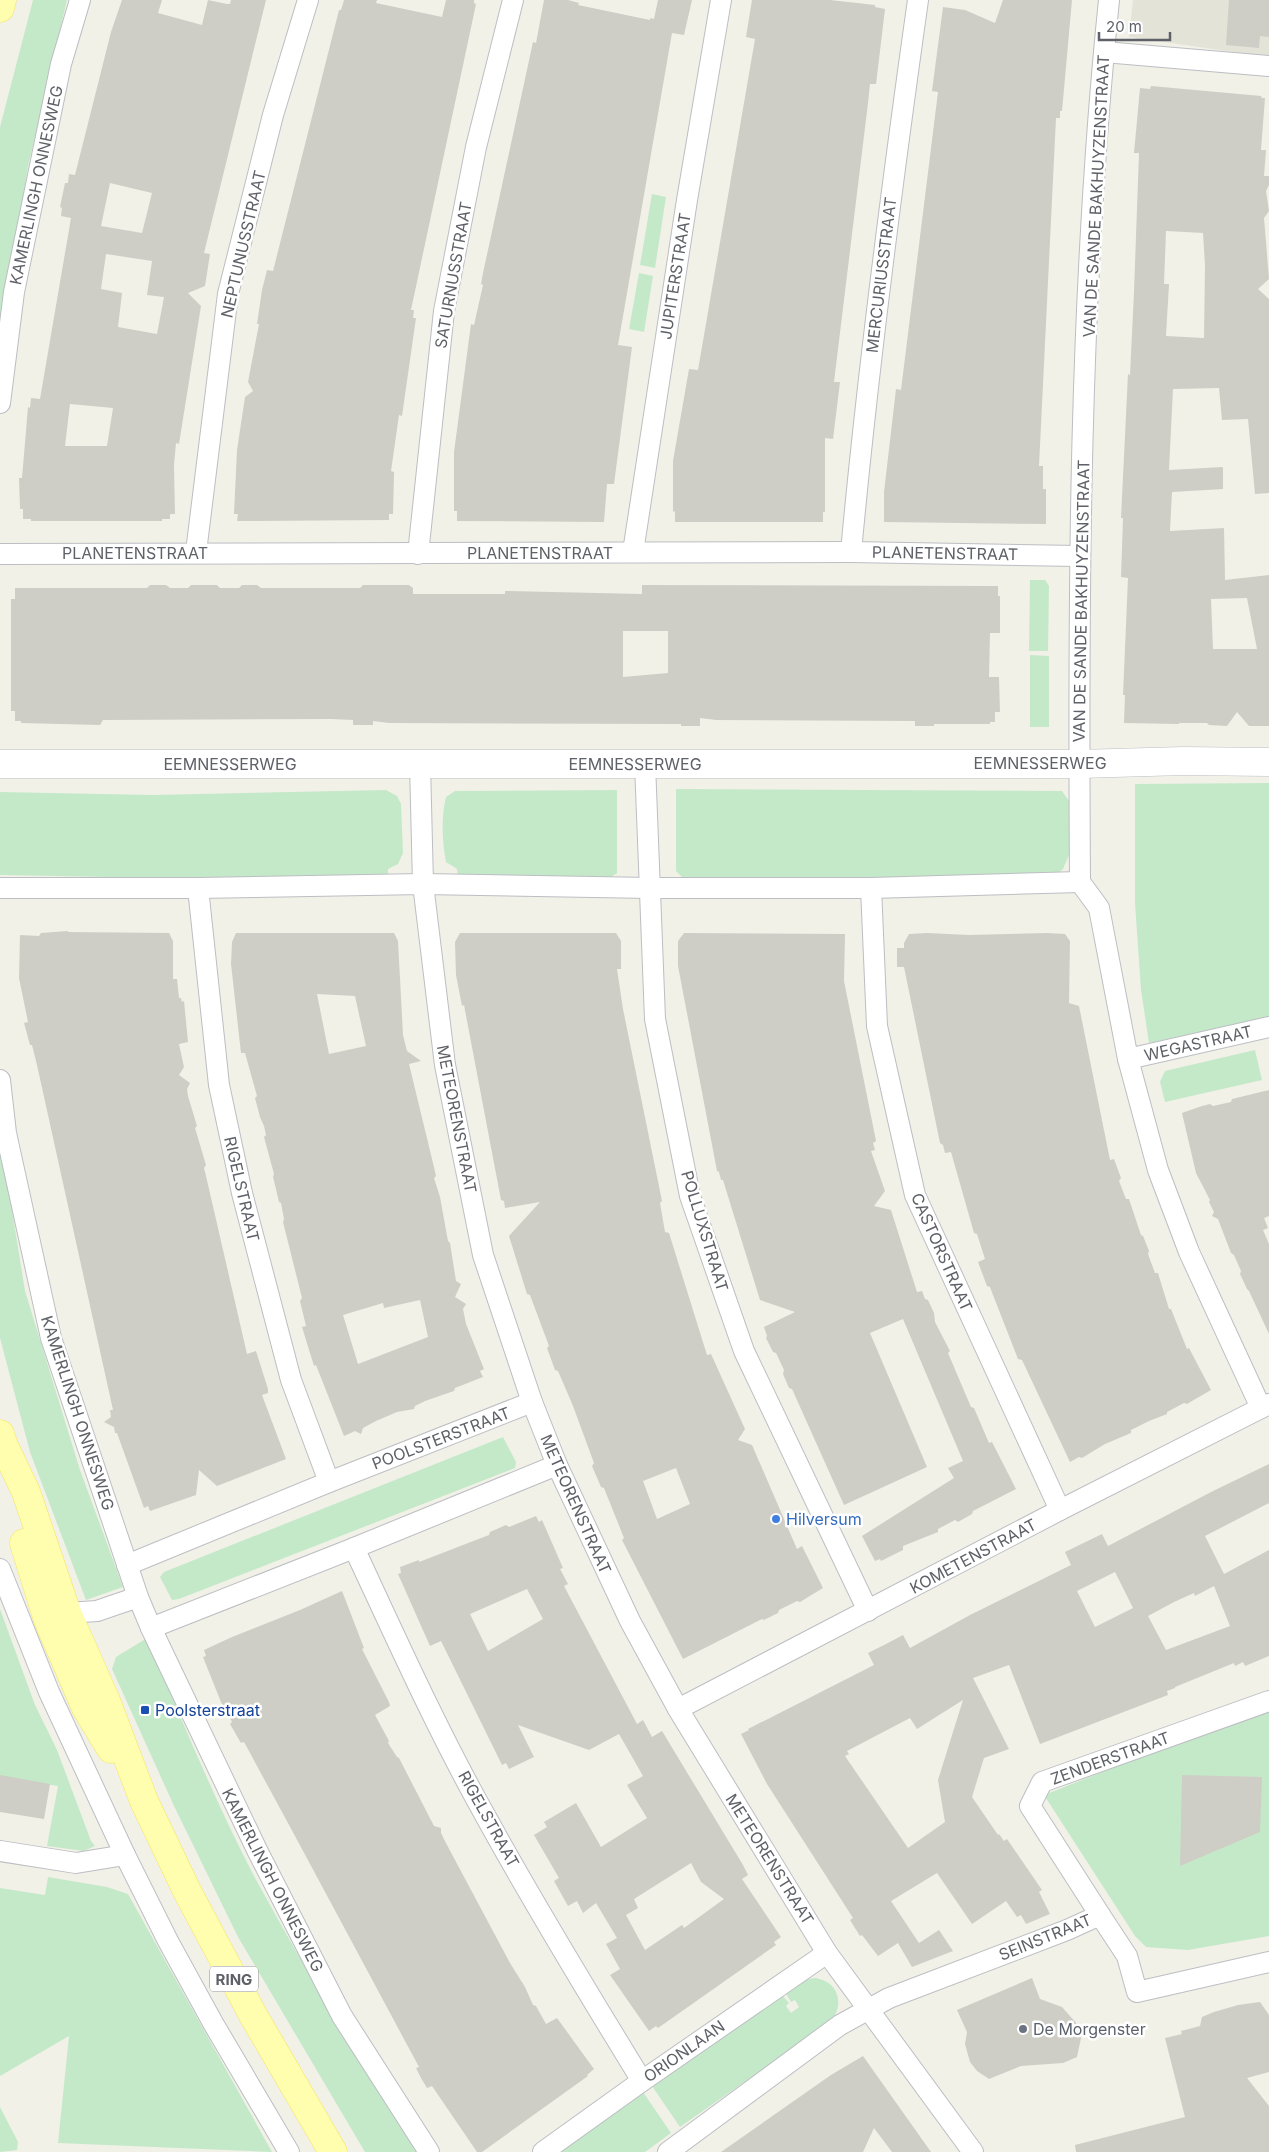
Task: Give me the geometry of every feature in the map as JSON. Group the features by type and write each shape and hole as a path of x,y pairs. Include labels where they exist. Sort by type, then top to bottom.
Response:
{"main road":[{"path":"0,8 2,0"},
{"name":"RING","path":"2,1440 9,1498 47,1621 86,1708 144,1801 187,1891 253,2015 333,2152"}],"street":[{"name":"KAMERLINGH ONNESWEG","path":"0,403 14,292 61,64 80,0"},
{"name":"NEPTUNUSSTRAAT","path":"196,552 228,294 273,115 308,0"},
{"name":"SATURNUSSTRAAT","path":"418,554 444,311 476,147 513,0"},
{"name":"JUPITERSTRAAT","path":"633,552 687,200 721,0"},
{"name":"MERCURIUSSTRAAT","path":"852,552 860,452 883,250 918,0"},
{"name":"VAN DE SANDE BAKHUYZENSTRAAT","path":"1080,882 1079,556 1091,251 1109,0"},
{"path":"1104,52 1269,66"},
{"name":"PLANETENSTRAAT","path":"0,554 196,552 418,554 852,552 1079,556"},
{"name":"EEMNESSERWEG","path":"0,764 1079,764 1183,761 1269,762"},
{"name":"METEORENSTRAAT","path":"420,764 422,884 445,1065 483,1255 532,1402 557,1464 630,1622 678,1709 827,1953 973,2152"},
{"name":"POLLUXSTRAAT","path":"645,764 655,1018 690,1196 744,1351 868,1611"},
{"path":"0,888 198,888 422,884 650,888 871,888 1080,882 1099,908 1128,1059 1158,1170 1182,1234 1265,1406"},
{"name":"RIGELSTRAAT","path":"198,888 219,1085 240,1184 291,1380 329,1482"},
{"name":"CASTORSTRAAT","path":"871,888 877,1026 915,1195 1060,1510"},
{"name":"WEGASTRAAT","path":"1128,1059 1269,1027"},
{"name":"KAMERLINGH ONNESWEG","path":"0,1080 6,1133 51,1338 138,1596 151,1628 257,1850 342,2016 429,2152"},
{"name":"POOLSTERSTRAAT","path":"128,1565 329,1482 532,1402"},
{"name":"KOMETENSTRAAT","path":"678,1709 1060,1510 1265,1406"},
{"path":"151,1628 354,1548 557,1464"},
{"name":"RIGELSTRAAT","path":"354,1548 428,1705 485,1816 570,1964 642,2081"},
{"path":"0,1569 47,1621 49,1692 125,1855 168,1941 213,2023 289,2152"},
{"path":"47,1621 97,1611 138,1596"},
{"name":"ZENDERSTRAAT","path":"1100,1915 1030,1806 1042,1782 1269,1701"},
{"path":"0,1851 76,1863 125,1855"},
{"name":"SEINSTRAAT","path":"869,2009 889,1998 1067,1930 1100,1915 1127,1956 1137,1992 1269,1962"},
{"name":"ORIONLAAN","path":"543,2152 827,1953"},
{"path":"680,2149 840,2025 869,2009"}],"shaded area":[{"path":"1133,0 1269,0 1269,57 1129,37"}],"green space":[{"path":"33,0 67,0 28,166 0,340 0,127"},
{"path":"652,194 666,197 655,268 640,265"},
{"path":"639,273 653,276 644,332 629,329"},
{"path":"1030,580 1045,580 1049,586 1048,651 1029,651"},
{"path":"1030,655 1049,656 1049,727 1030,727"},
{"path":"1269,783 1269,1017 1149,1043 1141,990 1135,903 1135,784"},
{"path":"676,789 1062,791 1069,801 1069,855 1063,869 1053,878 682,877 676,871"},
{"path":"386,790 397,796 401,804 403,853 398,864 388,869 388,879 263,880 0,875 0,792 153,795"},
{"path":"617,790 617,873 611,877 458,878 457,869 446,862 443,813 446,797 455,791"},
{"path":"1255,1050 1262,1080 1165,1102 1160,1082 1165,1071"},
{"path":"0,1136 25,1291 80,1470 123,1587 86,1600 30,1452 0,1338"},
{"path":"503,1437 516,1462 515,1468 179,1599 172,1600 160,1577 164,1572"},
{"path":"0,1609 35,1705 57,1750 91,1841 95,1846 84,1851 47,1846 58,1786 0,1777"},
{"path":"147,1638 185,1728 254,1876 334,2015 419,2152 365,2152 238,1937 174,1806 112,1669 116,1657"},
{"path":"1269,1706 1269,1936 1188,1950 1146,1947 1135,1936 1044,1795"},
{"path":"48,1877 107,1887 128,1894 272,2152 58,2143 69,2036 0,2076 0,1888 45,1895"},
{"path":"814,1978 829,1983 837,1994 838,2008 830,2022 680,2127 652,2086 782,1995 789,2003 786,2006 791,2013 799,2007 795,2000 791,2002 785,1992 803,1980"},
{"path":"643,2092 671,2133 645,2152 558,2152"},
{"path":"0,2107 18,2142 17,2150 0,2152"}],"building":[{"path":"122,0 162,0 158,13 202,25 208,0 230,4 231,0 266,0 204,253 210,254 205,286 188,293 201,306 179,444 176,443 174,465 175,514 170,514 170,519 162,519 162,521 31,521 31,519 23,519 23,509 20,509 19,478 22,478 28,407 30,408 31,398 40,399 71,218 61,216 62,208 60,207 69,174 75,175 111,32","holes":["110,183 152,193 142,233 101,226","106,254 152,261 147,295 164,297 157,334 118,327 122,293 101,289","70,404 113,408 107,446 65,446"]},
{"path":"344,0 377,0 376,3 442,17 446,0 474,0 476,4 411,310 414,310 413,318 416,318 402,416 399,415 391,471 394,472 393,514 389,514 389,520 237,521 238,514 234,514 237,450 245,397 253,391 248,382 259,324 257,324 262,290 267,270 273,271 339,10 341,10"},
{"path":"544,0 568,0 579,3 578,5 650,20 650,18 654,19 658,0 692,0 684,35 672,33 618,345 632,347 614,484 607,484 604,522 457,521 457,511 454,511 454,452 471,324 474,325 483,285 481,284 483,273 533,42 536,43"},
{"path":"752,0 830,0 875,5 875,7 885,9 876,84 870,84 834,382 840,382 833,439 825,438 825,512 823,512 823,522 675,522 675,511 673,512 673,461 689,369 698,370 755,39 746,37"},
{"path":"1003,0 1072,0 1062,111 1060,111 1060,118 1056,118 1039,466 1043,466 1043,489 1046,489 1046,524 884,522 884,492 896,389 901,390 938,92 932,91 943,7 965,10 995,23"},
{"path":"1229,0 1269,0 1269,37 1260,36 1259,48 1226,45"},
{"path":"1151,86 1261,96 1265,98 1261,150 1266,150 1264,176 1269,176 1269,185 1266,191 1269,211 1264,218 1269,279 1258,289 1269,299 1269,493 1255,494 1248,419 1222,420 1219,388 1173,389 1169,470 1223,467 1223,489 1172,492 1170,531 1224,528 1225,580 1269,575 1269,726 1249,726 1237,712 1227,726 1209,725 1207,723 1124,723 1125,695 1123,695 1128,578 1121,577 1123,518 1121,518 1128,374 1130,375 1139,153 1134,153 1140,88 1150,89","holes":["1166,231 1203,233 1205,265 1204,338 1166,336 1169,284 1164,284","1247,598 1257,649 1213,649 1211,599"]},
{"path":"150,585 166,585 170,588 188,588 191,585 217,585 220,588 239,588 242,585 257,585 261,588 360,588 363,585 409,585 413,588 413,594 505,594 505,591 642,594 642,585 998,586 998,596 1000,596 1000,633 990,633 989,677 999,677 1000,712 995,712 995,722 990,722 990,724 934,724 934,726 915,726 915,721 716,720 700,718 700,726 681,726 681,724 389,723 373,721 373,725 353,725 353,720 331,719 103,720 100,725 21,723 21,721 15,721 15,711 11,711 11,599 15,599 15,588 147,588","holes":["623,631 668,631 668,673 623,677"]},
{"path":"68,931 169,933 173,941 173,979 177,979 179,998 181,998 182,1002 184,1001 188,1042 179,1044 184,1067 179,1075 190,1083 187,1089 188,1096 206,1165 204,1168 247,1354 256,1351 268,1389 268,1393 262,1395 286,1459 217,1486 199,1470 196,1495 150,1511 148,1506 144,1508 114,1427 104,1422 111,1417 110,1410 113,1410 37,1065 24,1023 28,1022 19,978 20,935 39,936 41,933"},
{"path":"236,933 394,933 398,941 403,1035 407,1051 421,1061 409,1064 436,1176 434,1178 450,1243 456,1281 461,1284 455,1297 466,1304 463,1309 466,1324 484,1369 480,1371 483,1377 455,1388 454,1391 425,1401 415,1406 414,1409 397,1412 376,1421 363,1428 361,1434 355,1431 344,1436 316,1365 314,1366 302,1327 306,1326 300,1301 302,1298 264,1137 266,1135 264,1126 255,1098 257,1096 245,1053 241,1053 231,964 232,942","holes":["317,994 355,996 366,1046 329,1054","420,1300 428,1337 358,1364 343,1315 383,1303 384,1308"]},
{"path":"460,933 616,933 621,941 621,969 617,969 623,1009 662,1201 660,1203 665,1232 669,1233 707,1355 711,1354 745,1429 738,1440 752,1445 797,1549 802,1546 823,1588 800,1602 797,1601 779,1610 778,1613 764,1620 762,1619 683,1659 622,1540 624,1538 604,1488 601,1487 592,1466 594,1463 573,1406 558,1371 555,1370 547,1348 549,1346 530,1295 527,1294 509,1236 540,1202 505,1208 504,1201 501,1200 464,1005 462,1006 456,975 455,942","holes":["676,1468 690,1504 657,1519 643,1481"]},
{"path":"684,933 845,934 844,981 876,1141 873,1143 875,1150 871,1151 885,1191 874,1206 891,1210 917,1292 922,1291 925,1299 928,1300 934,1313 935,1322 950,1351 948,1353 971,1407 974,1408 989,1443 992,1442 1016,1489 973,1511 972,1514 958,1522 955,1520 938,1529 938,1532 903,1546 903,1550 881,1561 880,1559 875,1561 862,1536 954,1478 948,1468 963,1461 903,1319 870,1333 927,1467 844,1505 792,1389 789,1388 783,1374 784,1370 766,1338 764,1327 795,1312 760,1300 723,1180 721,1180 717,1171 678,966 678,941"},
{"path":"909,934 969,935 1065,934 1070,941 1069,1003 1079,1006 1110,1160 1114,1159 1121,1178 1119,1181 1126,1199 1129,1199 1141,1235 1149,1251 1148,1254 1155,1273 1158,1273 1169,1309 1171,1309 1187,1349 1189,1348 1211,1390 1187,1404 1184,1403 1167,1412 1167,1414 1131,1430 1131,1433 1105,1444 1082,1458 1079,1457 1070,1462 1022,1360 1018,1359 990,1287 987,1286 978,1262 985,1259 977,1234 974,1233 951,1152 945,1153 943,1145 940,1143 904,967 897,967 897,948 904,948 904,943"},
{"path":"1269,1090 1269,1216 1264,1218 1268,1228 1263,1230 1269,1244 1269,1334 1240,1274 1241,1271 1234,1255 1231,1253 1218,1219 1212,1216 1214,1212 1209,1202 1210,1200 1196,1173 1182,1113 1210,1104 1213,1106 1231,1102 1232,1099"},
{"path":"1269,1464 1269,1503 1205,1536 1224,1574 1269,1550 1269,1656 1245,1666 1243,1662 1235,1666 1234,1663 1175,1687 1167,1691 1168,1695 1040,1744 1009,1665 973,1678 1009,1749 984,1758 972,1797 998,1835 1004,1841 1007,1839 1042,1890 1039,1892 1050,1914 1026,1924 1021,1915 1017,1917 1006,1901 972,1924 937,1873 891,1901 919,1943 939,1930 953,1951 912,1967 898,1943 878,1956 862,1935 860,1936 850,1920 853,1918 767,1784 741,1734 874,1665 868,1653 903,1635 910,1648 970,1615 1071,1565 1065,1552 1102,1534 1108,1546","holes":["1115,1572 1133,1608 1095,1627 1077,1591","1214,1586 1230,1626 1166,1650 1148,1616 1194,1593 1195,1596","963,1700 938,1780 945,1822 908,1848 845,1756 849,1754 847,1751 910,1718 917,1729"]},
{"path":"536,1516 539,1522 542,1520 563,1568 560,1569 568,1584 564,1586 637,1724 643,1720 652,1737 662,1731 743,1865 748,1875 742,1879 781,1937 774,1942 776,1945 658,2028 656,2026 649,2031 610,1975 620,1969 606,1944 617,1938 596,1903 583,1913 577,1901 568,1906 554,1881 559,1878 534,1835 547,1827 544,1822 576,1803 601,1847 647,1818 627,1785 643,1776 619,1734 589,1750 518,1725 534,1757 509,1769 506,1763 502,1765 441,1641 430,1646 398,1574 401,1573 400,1567 419,1560 419,1562 489,1535 490,1532 506,1525 509,1527","holes":["527,1589 543,1619 488,1651 470,1614","691,1863 701,1882 724,1899 684,1928 682,1925 645,1950 626,1915 638,1908 634,1899"]},
{"path":"342,1591 364,1648 362,1649 389,1702 390,1706 375,1715 389,1741 388,1743 399,1758 434,1826 441,1828 441,1833 447,1845 533,2005 536,2006 546,2024 557,2018 594,2069 588,2076 482,2152 477,2152 432,2086 427,2088 421,2078 416,2068 419,2067 295,1836 244,1742 241,1743 230,1724 232,1722 221,1702 203,1657 206,1656 204,1650"},
{"path":"0,1775 50,1784 44,1819 0,1812"},
{"path":"1182,1775 1262,1777 1260,1832 1180,1866"},
{"name":"De Morgenster","path":"1032,1978 1040,1999 1062,2007 1077,2024 1081,2038 1077,2057 1063,2063 1021,2066 989,2079 977,2071 970,2062 965,2044 967,2032 957,2010"},
{"path":"1260,2002 1269,2015 1269,2072 1247,2078 1269,2106 1269,2152 1076,2152 1075,2145 1185,2117 1165,2038 1182,2034 1181,2031 1200,2026 1202,2017 1214,2012 1238,2005"},
{"path":"863,2056 931,2152 892,2152 874,2128 863,2152 721,2152 831,2075"}],"place":[{"name":"Hilversum","path":"776,1519"},
{"name":"Poolsterstraat","path":"145,1710"},
{"name":"De Morgenster","path":"1023,2029"}]}
